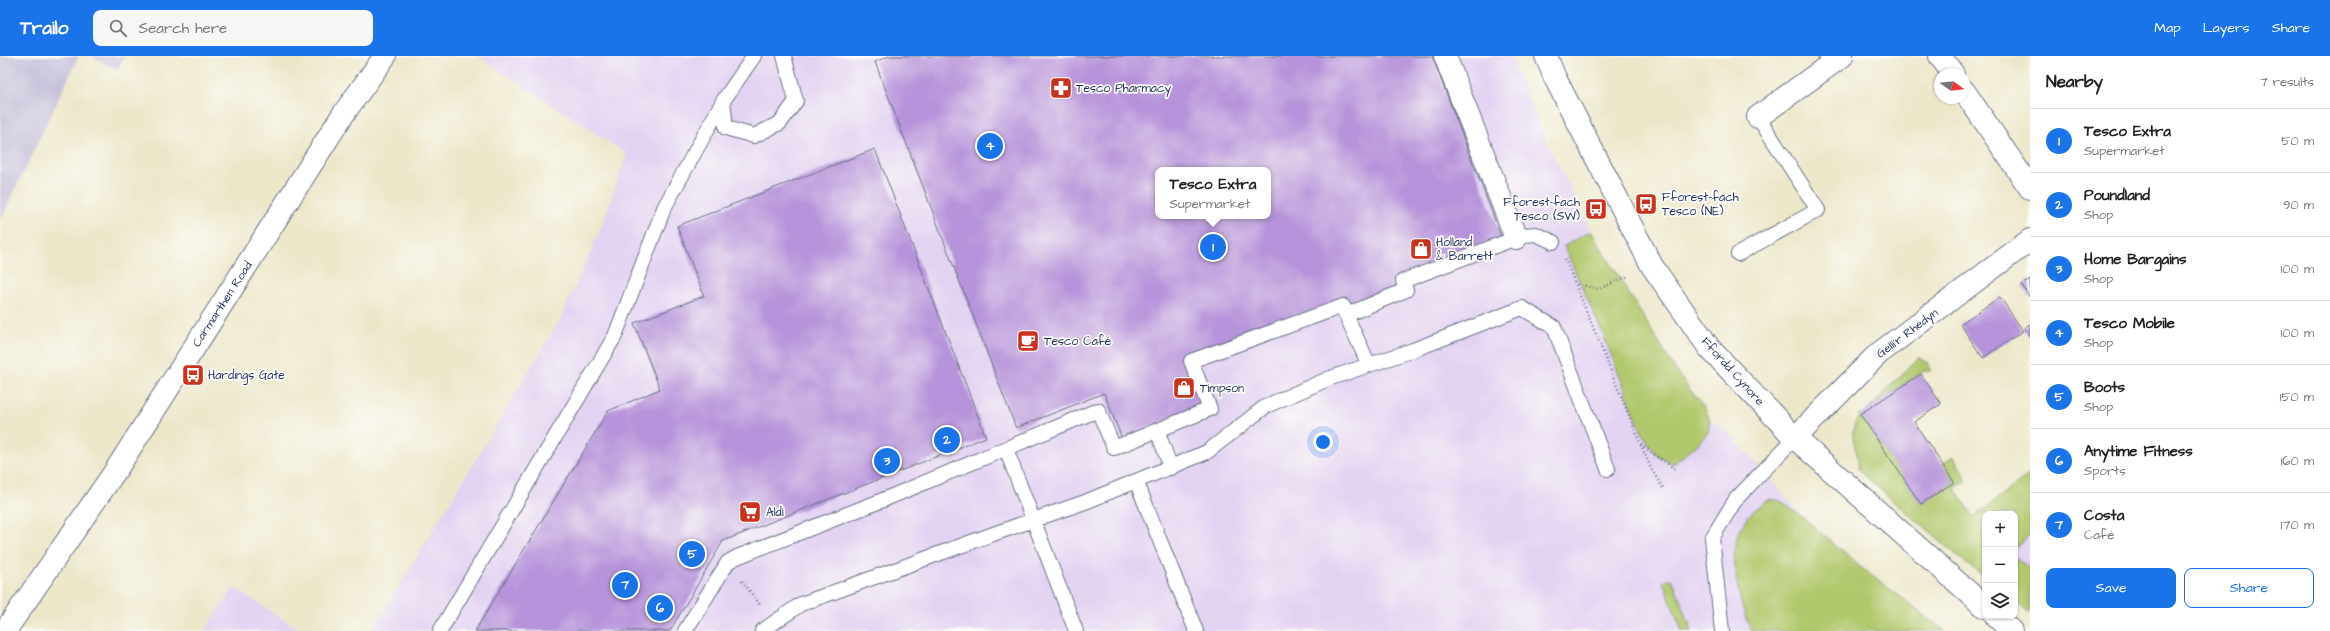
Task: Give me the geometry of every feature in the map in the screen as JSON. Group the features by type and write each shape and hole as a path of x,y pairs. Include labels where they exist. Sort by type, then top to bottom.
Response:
{"street":[{"name":"Carmarthen Road","path":"5,631 116,470 342,116 385,56"},
{"path":"1445,56 1516,238"},
{"name":"Ffordd Cynore","path":"1546,56 1555,78 1652,266 1710,349 1795,438 1982,604"},
{"path":"1758,117 1842,56"},
{"path":"1940,56 1949,68"},
{"path":"1970,100 2030,188"},
{"name":"Gelli'r Rhedyn","path":"1795,438 1878,354 2030,240"},
{"path":"1999,619 2011,631"}],"lane":[{"path":"440,631 615,336 664,208 723,101 754,56"},
{"path":"723,101 726,128 754,136 780,123 796,101 784,56"},
{"path":"1738,254 1818,210 1758,117"},
{"path":"1346,315 1406,290 1403,281 1500,246 1516,238 1536,234 1553,242"},
{"path":"685,631 728,562 1098,410 1114,448 1210,409 1191,361 1343,306 1369,365"},
{"path":"768,627 801,604 1137,483 1207,452 1266,406 1328,379 1522,308 1554,327 1608,469"},
{"path":"1157,430 1171,468"},
{"path":"1722,631 1712,538 1736,498 1795,438"},
{"path":"1006,449 1032,520 1076,631"},
{"path":"1137,483 1196,631"}],"path":[{"path":"1553,242 1560,248 1576,284 1650,469 1663,488"},
{"path":"1576,284 1599,289 1652,266"},
{"path":"1640,445 1675,469"},
{"path":"728,562 768,627"}],"shaded area":[{"path":"0,56 79,56 0,221"},
{"path":"91,56 125,56 117,70"},
{"path":"478,56 1510,56 1542,132 1596,241 1679,376 1704,407 1710,420 1730,434 1805,519 1882,584 1932,619 1945,631 372,631 561,318 601,228 627,154"},
{"path":"2030,535 2030,613 2018,603 2018,545"},
{"path":"234,588 302,631 204,631"}],"green space":[{"path":"1591,231 1679,376 1704,407 1710,420 1708,433 1699,443 1673,464 1657,455 1643,435 1602,332 1564,246"},
{"path":"1919,357 1929,364 1931,371 1923,371 1868,409"},
{"path":"1860,414 1921,504 1954,482 1942,465 1953,456 1967,480 1955,488 1974,517 2030,474 2030,535 2018,545 2018,511 1982,511 1982,575 1963,561 1858,470 1853,436 1855,423"},
{"path":"1771,499 1781,501 1805,519 1859,566 1945,631 1752,631 1744,613 1738,587 1734,560 1736,540 1741,527 1749,516 1759,506"},
{"path":"2018,560 2030,568 2030,613 2018,603"},
{"path":"1668,579 1673,580 1692,631 1682,631 1663,582"}],"building":[{"path":"889,56 1432,56 1502,239 1403,288 1350,309 1346,298 1184,362 1202,406 1122,439 1104,393 1016,428 875,62"},
{"path":"875,149 986,437 723,541 670,631 475,631 608,411 660,389 634,323 704,296 677,226"},
{"path":"2030,280 2030,298 2022,285"},
{"path":"2000,297 2023,331 1983,358 1960,324"},
{"path":"2030,324 2030,337 2024,328"},
{"path":"1921,374 1941,404 1914,422 1954,482 1921,504 1860,414"}],"place":[{"name":"Tesco Pharmacy","path":"1061,88"},
{"name":"Tesco Mobile","path":"990,146"},
{"name":"Fforest-fach Tesco (NE)","path":"1646,204"},
{"name":"Fforest-fach Tesco (SW)","path":"1596,209"},
{"name":"Tesco Extra","path":"1213,247"},
{"name":"Holland & Barrett","path":"1421,249"},
{"name":"Tesco Café","path":"1028,341"},
{"name":"Hardings Gate","path":"193,375"},
{"name":"Timpson","path":"1184,388"},
{"name":"Poundland","path":"947,440"},
{"name":"Home Bargains","path":"887,461"},
{"name":"Aldi","path":"750,512"},
{"name":"Boots","path":"692,554"},
{"name":"Costa","path":"625,585"},
{"name":"Anytime Fitness","path":"660,608"}]}
